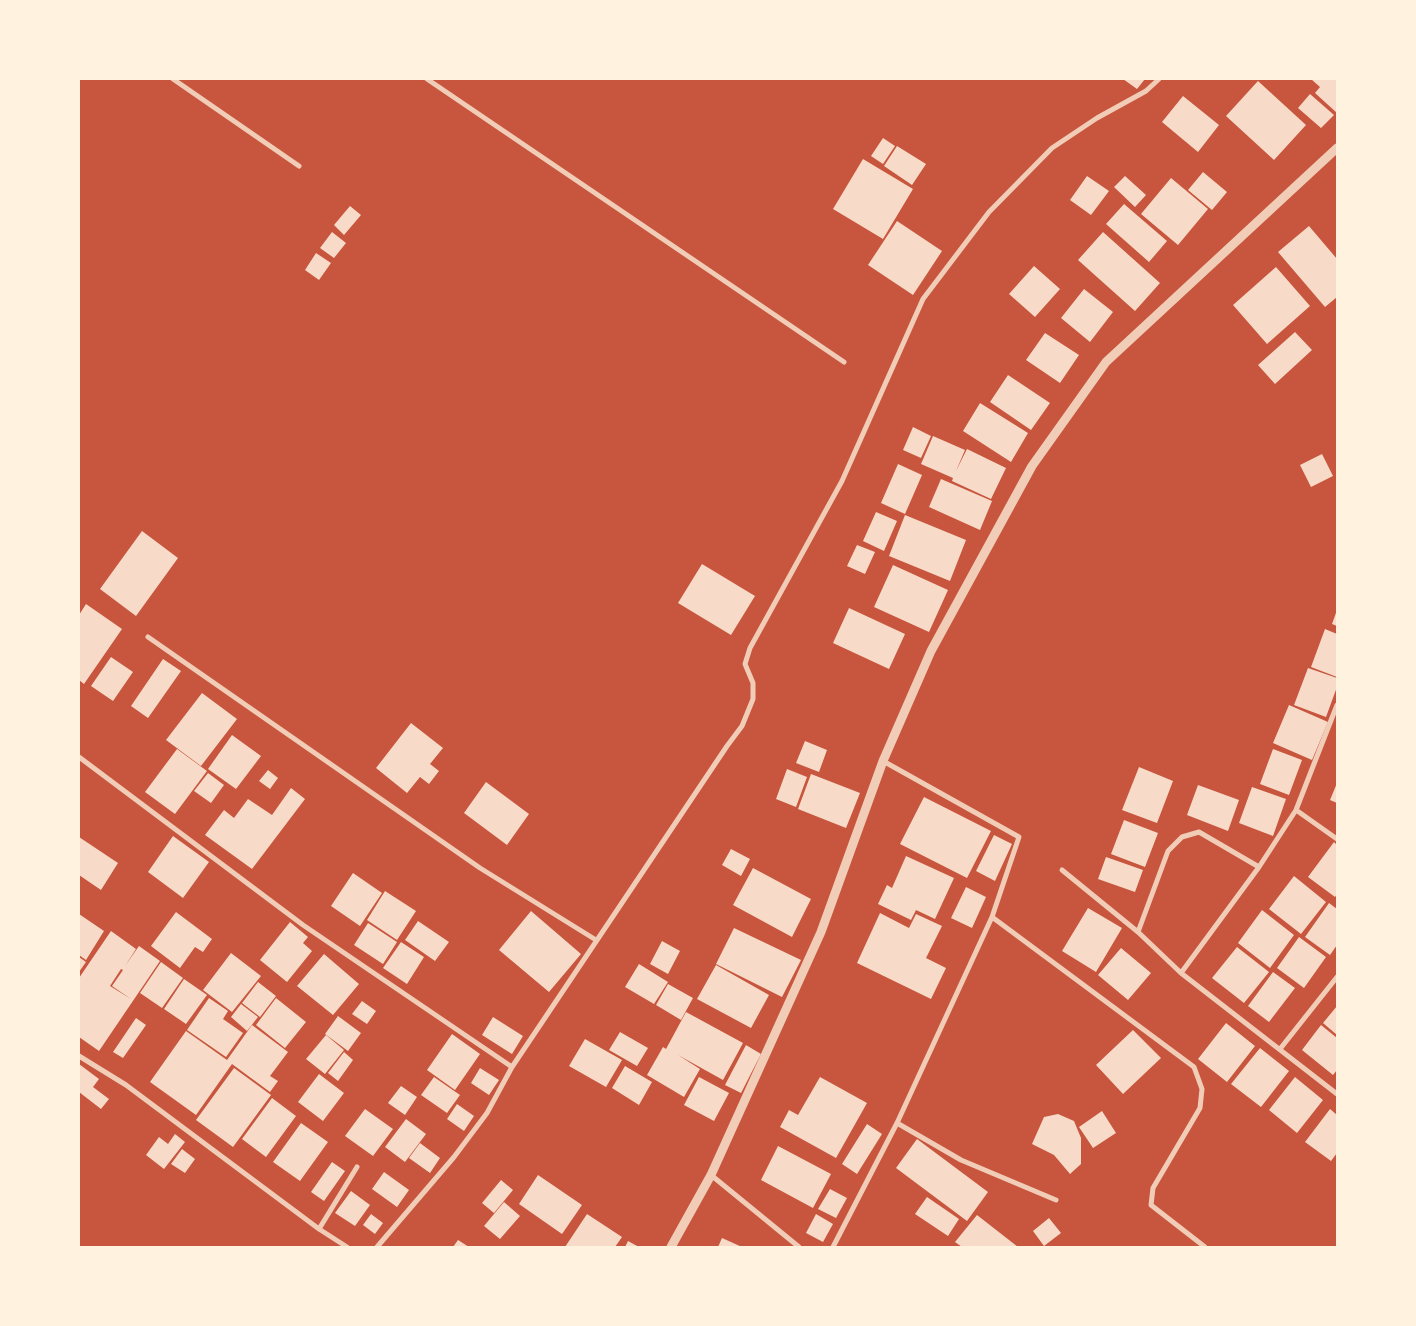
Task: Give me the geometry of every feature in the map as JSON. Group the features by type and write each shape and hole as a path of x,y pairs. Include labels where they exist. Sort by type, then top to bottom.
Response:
{"street":[{"path":"173,79 299,166"},
{"path":"427,79 844,362"},
{"path":"377,1247 454,1156 487,1113 512,1067 742,726 753,699 753,683 746,664 750,648 842,481 923,299 989,212 1052,148 1097,118 1146,91 1159,79"},
{"path":"671,1247 710,1175 821,932 883,761 931,651 1032,466 1106,362 1337,148"},
{"path":"148,636 480,868 596,940"},
{"path":"1181,973 1259,867 1296,810 1337,705"},
{"path":"79,758 303,925 512,1067"},
{"path":"833,1247 897,1123 992,917 1020,837 883,761"},
{"path":"1296,810 1337,839"},
{"path":"1138,932 1168,851 1182,837 1198,832 1259,867"},
{"path":"1062,870 1138,932 1181,973 1337,1094"},
{"path":"992,917 1194,1067 1202,1089 1200,1108 1153,1188 1152,1204 1205,1247"},
{"path":"1280,1049 1337,978"},
{"path":"79,1056 126,1085 319,1229 346,1247"},
{"path":"897,1123 960,1160 1056,1200"},
{"path":"319,1229 357,1167"},
{"path":"710,1175 799,1247"}],"building":[{"path":"1123,79 1145,79 1137,89"},
{"path":"1311,79 1337,79 1337,113 1315,93 1320,87"},
{"path":"1258,81 1306,125 1274,160 1226,116"},
{"path":"1310,94 1334,115 1321,128 1298,108"},
{"path":"1183,96 1219,125 1198,152 1162,122"},
{"path":"883,138 895,146 883,164 871,156"},
{"path":"897,146 926,164 912,185 884,166"},
{"path":"863,159 913,189 883,239 833,209"},
{"path":"1203,172 1227,192 1212,210 1188,190"},
{"path":"1087,176 1109,191 1091,215 1070,200"},
{"path":"1125,176 1146,195 1135,207 1114,187"},
{"path":"1171,178 1208,209 1178,245 1141,214"},
{"path":"1124,204 1167,241 1149,262 1106,224"},
{"path":"350,206 361,215 344,235 334,225"},
{"path":"897,221 942,251 913,295 868,265"},
{"path":"1309,226 1337,259 1337,297 1325,307 1278,252"},
{"path":"332,232 346,243 334,258 320,248"},
{"path":"1103,232 1160,283 1135,311 1078,260"},
{"path":"316,253 331,263 319,280 305,270"},
{"path":"1034,266 1060,289 1035,317 1009,294"},
{"path":"1276,267 1310,306 1267,344 1233,305"},
{"path":"1084,289 1113,312 1090,342 1061,318"},
{"path":"1295,332 1312,350 1275,384 1258,365"},
{"path":"1045,333 1079,355 1060,383 1026,360"},
{"path":"1008,375 1050,403 1031,430 990,402"},
{"path":"980,403 1028,433 1011,462 963,431"},
{"path":"913,427 931,436 921,458 903,450"},
{"path":"933,436 965,450 956,471 967,449 1006,468 991,499 952,481 953,478 921,464"},
{"path":"1322,454 1333,476 1311,487 1300,465"},
{"path":"898,464 922,475 905,514 881,503"},
{"path":"941,479 992,501 980,530 929,507"},
{"path":"876,512 897,521 884,551 863,541"},
{"path":"905,515 966,540 950,581 889,556"},
{"path":"142,531 178,558 136,616 100,589"},
{"path":"857,545 875,552 865,574 847,566"},
{"path":"702,564 755,596 731,635 678,603"},
{"path":"893,565 948,590 929,632 874,607"},
{"path":"86,604 122,629 84,684 79,680 79,615"},
{"path":"849,608 905,634 889,669 833,643"},
{"path":"1337,610 1337,626 1332,624"},
{"path":"1325,629 1337,634 1337,677 1311,667"},
{"path":"111,657 133,672 113,701 91,686"},
{"path":"163,659 181,671 148,718 131,706"},
{"path":"1308,668 1337,678 1337,687 1326,717 1294,705"},
{"path":"202,693 237,719 201,766 166,740"},
{"path":"1289,705 1328,722 1312,760 1273,743"},
{"path":"411,723 443,748 430,764 439,771 429,784 420,777 407,793 376,768"},
{"path":"232,735 261,756 236,789 208,769"},
{"path":"805,741 827,750 819,772 796,763"},
{"path":"177,749 207,771 175,814 145,792"},
{"path":"1273,749 1302,760 1289,795 1260,784"},
{"path":"1139,767 1173,781 1157,823 1122,810"},
{"path":"787,769 807,777 796,807 776,799"},
{"path":"268,770 278,778 270,789 259,781"},
{"path":"208,773 224,785 211,803 194,791"},
{"path":"811,774 860,793 846,828 798,809"},
{"path":"486,782 529,814 507,845 464,813"},
{"path":"1337,783 1337,803 1330,800"},
{"path":"1198,785 1239,800 1228,831 1187,815"},
{"path":"1252,787 1286,799 1273,836 1239,823"},
{"path":"291,788 305,799 252,869 205,835 224,810 234,818 248,799 272,815"},
{"path":"924,797 991,831 967,878 900,844"},
{"path":"1124,820 1158,833 1145,867 1111,854"},
{"path":"994,835 1012,844 995,881 976,871"},
{"path":"173,836 209,862 183,898 148,872"},
{"path":"79,837 118,863 101,890 79,875"},
{"path":"1334,842 1337,845 1337,894 1335,897 1308,877"},
{"path":"731,849 750,859 741,876 722,865"},
{"path":"906,856 954,878 935,919 916,910 911,920 878,904 887,885 892,888"},
{"path":"1106,857 1143,870 1135,892 1098,879"},
{"path":"753,868 811,899 792,937 733,905"},
{"path":"353,873 382,893 360,926 331,906"},
{"path":"1294,876 1326,902 1301,934 1269,909"},
{"path":"966,887 986,897 972,928 951,918"},
{"path":"385,891 416,911 397,940 367,920"},
{"path":"1329,903 1337,909 1337,945 1330,955 1305,937"},
{"path":"1088,908 1122,928 1096,972 1062,951"},
{"path":"1262,910 1294,935 1270,968 1238,943"},
{"path":"531,911 581,954 549,992 499,950"},
{"path":"176,912 212,939 203,952 195,947 180,968 151,946"},
{"path":"880,913 909,928 916,914 942,926 926,958 946,968 931,999 857,963"},
{"path":"79,914 104,931 86,960 79,955"},
{"path":"418,921 449,942 435,961 405,940"},
{"path":"290,922 308,937 303,943 312,951 287,982 260,960"},
{"path":"368,923 397,942 383,964 354,945"},
{"path":"734,928 801,960 782,997 716,964"},
{"path":"111,931 136,949 125,966 139,946 160,961 99,1051 79,1037 79,978","holes":["121,969 123,970 112,986 131,999 110,986"]},
{"path":"1299,937 1326,957 1304,988 1277,968"},
{"path":"662,941 680,951 668,974 650,964"},
{"path":"401,942 424,957 407,984 383,968"},
{"path":"1237,947 1269,972 1244,1003 1212,978"},
{"path":"1121,948 1151,973 1128,1000 1098,975"},
{"path":"231,953 261,976 232,1012 203,990"},
{"path":"324,954 359,984 333,1015 297,986"},
{"path":"79,957 86,962 79,972"},
{"path":"161,962 183,978 162,1008 140,993"},
{"path":"639,964 668,982 654,1004 625,987"},
{"path":"716,965 769,995 751,1028 697,999"},
{"path":"1273,972 1295,988 1269,1022 1248,1006"},
{"path":"184,979 207,995 186,1024 164,1009"},
{"path":"258,982 276,996 260,1017 242,1003"},
{"path":"668,984 693,998 681,1020 656,1005"},
{"path":"209,998 228,1011 223,1019 243,1033 226,1057 187,1030"},
{"path":"276,998 306,1022 285,1048 256,1025"},
{"path":"362,1001 376,1011 367,1024 352,1014"},
{"path":"241,1004 258,1017 247,1031 231,1017"},
{"path":"1337,1006 1337,1035 1323,1023"},
{"path":"686,1012 743,1043 723,1080 678,1055 700,1069 684,1097 647,1075 663,1047 666,1049"},
{"path":"338,1016 361,1033 348,1051 325,1034"},
{"path":"493,1017 523,1036 512,1054 482,1035"},
{"path":"136,1018 146,1025 123,1058 113,1052"},
{"path":"1226,1023 1255,1046 1227,1082 1198,1059"},
{"path":"252,1025 288,1052 270,1076 278,1081 270,1092 232,1064 196,1115 150,1082 186,1031 227,1060"},
{"path":"1321,1025 1337,1038 1337,1070 1333,1075 1302,1050"},
{"path":"1133,1030 1161,1058 1123,1094 1096,1065"},
{"path":"620,1032 648,1048 637,1066 609,1050"},
{"path":"452,1034 480,1054 455,1090 427,1070"},
{"path":"326,1035 344,1050 325,1074 306,1059"},
{"path":"585,1039 622,1060 606,1087 569,1066"},
{"path":"746,1045 761,1054 741,1093 725,1085"},
{"path":"1260,1048 1289,1071 1261,1107 1231,1084"},
{"path":"344,1052 353,1060 338,1081 328,1073"},
{"path":"79,1064 99,1079 93,1087 109,1099 101,1109 79,1092"},
{"path":"625,1066 652,1082 639,1105 612,1088"},
{"path":"234,1068 271,1095 233,1147 196,1120"},
{"path":"480,1068 499,1080 489,1095 471,1083"},
{"path":"319,1074 344,1093 323,1121 298,1102"},
{"path":"434,1077 460,1095 447,1113 421,1095"},
{"path":"699,1077 729,1093 714,1121 684,1105"},
{"path":"820,1077 867,1103 836,1158 780,1127 789,1110 798,1115"},
{"path":"1295,1077 1323,1100 1297,1133 1269,1110"},
{"path":"401,1086 417,1097 405,1115 388,1103"},
{"path":"272,1098 296,1116 266,1157 242,1139"},
{"path":"457,1104 474,1116 464,1131 447,1119"},
{"path":"365,1109 393,1129 373,1156 345,1136"},
{"path":"1330,1109 1337,1115 1337,1153 1331,1161 1305,1142"},
{"path":"1102,1111 1116,1133 1093,1148 1079,1127"},
{"path":"1058,1114 1074,1121 1081,1138 1081,1164 1070,1174 1054,1155 1032,1144 1044,1117"},
{"path":"406,1119 426,1134 405,1162 385,1147"},
{"path":"301,1123 328,1142 300,1181 273,1162"},
{"path":"867,1124 882,1134 857,1174 842,1164"},
{"path":"175,1134 185,1142 164,1169 146,1155 159,1137 168,1144"},
{"path":"917,1139 988,1192 967,1221 896,1168"},
{"path":"420,1143 440,1158 430,1173 409,1158"},
{"path":"778,1146 831,1174 813,1208 761,1180"},
{"path":"182,1149 195,1159 185,1173 171,1164"},
{"path":"332,1162 345,1171 324,1201 311,1192"},
{"path":"384,1172 409,1190 397,1207 372,1189"},
{"path":"538,1175 582,1205 562,1234 519,1204"},
{"path":"501,1180 513,1190 494,1213 482,1203"},
{"path":"830,1189 847,1198 836,1218 818,1209"},
{"path":"351,1191 370,1205 355,1226 335,1213"},
{"path":"927,1197 959,1219 948,1236 915,1214"},
{"path":"504,1202 520,1216 500,1239 484,1226"},
{"path":"371,1214 383,1223 375,1234 363,1225"},
{"path":"587,1214 622,1237 615,1247 565,1247"},
{"path":"816,1214 833,1224 823,1242 806,1233"},
{"path":"977,1215 1018,1247 962,1247 955,1242"},
{"path":"1049,1218 1061,1233 1044,1246 1033,1231"},
{"path":"722,1238 742,1247 718,1247"},
{"path":"458,1240 469,1247 453,1247"},
{"path":"628,1241 639,1247 625,1247"}]}
